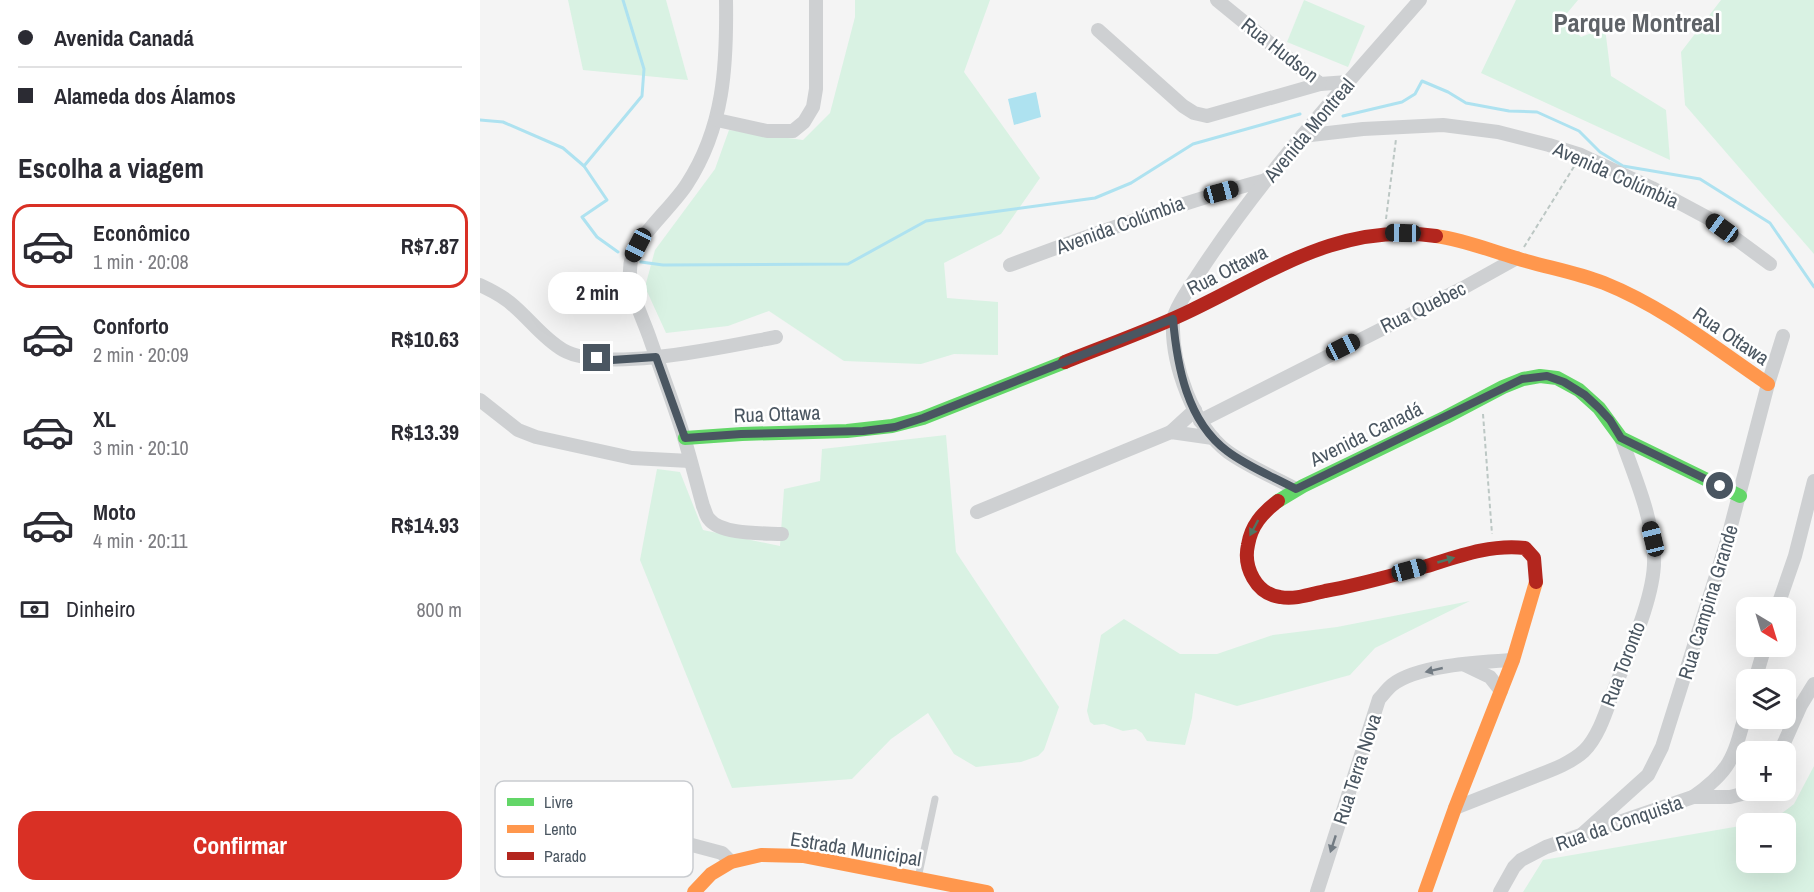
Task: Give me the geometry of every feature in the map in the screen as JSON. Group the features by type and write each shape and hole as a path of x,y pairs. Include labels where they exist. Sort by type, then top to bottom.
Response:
{"street":[{"path":"726,0 727,52 717,120 701,159 687,185 638,245 632,258 630,277 685,438 703,506 709,519 717,526 732,530 782,534"},
{"path":"717,120 767,131 793,131 804,122 813,107 816,89 816,0"},
{"name":"Rua Hudson","path":"1217,0 1320,84 1348,82"},
{"name":"Avenida Montreal","path":"1173,319 1188,290 1212,253 1266,180 1420,0"},
{"path":"1098,30 1183,106 1194,113 1207,116 1320,84"},
{"name":"Avenida Colúmbia","path":"1302,136 1443,125 1498,132 1581,155 1652,188 1708,218 1770,264"},
{"name":"Avenida Colúmbia","path":"1010,265 1199,197 1266,180"},
{"name":"Rua Ottawa","path":"685,438 863,431 895,427 1173,319 1298,256 1334,242 1384,232 1422,233 1459,240 1582,275 1615,288 1693,333 1768,384"},
{"name":"Rua Quebec","path":"977,512 1172,432 1198,416 1463,288 1517,258"},
{"path":"480,285 514,305 554,344 565,351 581,356 612,360 656,357 776,337"},
{"path":"1173,319 1177,357 1183,380 1198,416 1213,438 1228,452 1244,462 1296,489"},
{"name":"Rua Campina Grande","path":"1578,838 1648,775 1662,747 1740,496 1768,384 1783,336"},
{"name":"Avenida Canadá","path":"1425,892 1513,660 1536,581 1534,558 1525,548 1493,547 1345,588 1297,597 1276,597 1260,587 1248,571 1246,556 1249,538 1256,522 1267,509 1296,489 1522,379 1547,376 1564,382 1585,395 1610,420 1621,438 1740,496"},
{"path":"480,400 518,430 536,437 632,458 690,461"},
{"path":"1172,432 1213,438"},
{"name":"Rua Toronto","path":"1455,808 1558,767 1585,750 1594,737 1643,611 1653,577 1655,558 1646,510 1621,438"},
{"path":"1781,597 1795,556 1814,481"},
{"name":"Rua Terra Nova","path":"1317,892 1379,699 1393,684 1412,675 1461,664 1513,660"},
{"path":"1461,664 1490,677 1501,691"},
{"path":"1785,741 1801,705 1814,684"},
{"path":"1693,797 1712,784 1729,765 1742,729"},
{"name":"Rua da Conquista","path":"1500,892 1514,867 1521,860 1546,847 1693,797 1736,796"},
{"path":"693,845 722,853 731,862"},
{"name":"Estrada Municipal","path":"694,892 711,874 731,862 761,855 803,856 987,892"}],"lane":[{"path":"918,878 935,799"}],"path":[{"path":"1384,232 1398,127"},
{"path":"1517,258 1581,155"},
{"path":"1482,399 1493,547"}],"green space":[{"path":"568,0 666,0 688,80 583,70"},
{"path":"855,0 990,0 964,72 1040,178 1001,234 944,263 947,298 998,302 998,355 954,354 921,364 844,361 769,311 728,326 666,333 645,287 655,250 715,169 729,130 803,140 830,113 855,17"},
{"path":"1304,0 1365,26 1348,67 1287,42"},
{"path":"1516,0 1578,0 1563,18 1581,37 1605,28 1611,76 1666,110 1670,160 1481,73"},
{"path":"1721,0 1814,0 1814,254 1685,105 1681,52"},
{"path":"946,435 956,552 1059,707 1044,750 1038,756 1021,762 976,767 954,754 928,713 891,739 852,779 732,788 640,560 657,469 680,472 703,530 780,546 784,489 820,481 822,449"},
{"path":"1470,601 1375,648 1350,675 1237,706 1195,693 1185,745 1147,741 1136,729 1123,731 1104,724 1094,725 1090,722 1087,711 1101,635 1124,619 1180,654 1217,654 1273,635 1337,627"},
{"path":"1814,766 1814,892 1523,892 1543,860 1736,827 1736,873 1796,873 1796,813 1782,813 1796,800"}],"water":[{"path":"1036,92 1041,117 1014,125 1008,99"}],"waterway":[{"path":"584,166 642,96 644,69 623,0"},
{"path":"1343,116 1402,102 1415,94 1422,81 1466,103 1509,111 1537,112 1579,131 1600,152 1623,166 1700,179 1770,223 1814,287"},
{"path":"641,262 663,265 848,264 926,221 1095,198 1131,183 1193,144 1300,114"},
{"path":"480,120 503,122 563,148 584,166 607,200 582,217 597,237 618,252"}],"traffic: fast":[{"path":"685,438 847,431 892,426 923,418 1065,362"},
{"path":"1278,501 1303,486 1503,387 1523,379 1540,376 1557,378 1579,390 1599,408 1621,438 1740,496"}],"traffic: slow":[{"path":"1436,236 1604,283 1668,316 1768,384"},
{"path":"1425,892 1513,660 1536,582"},
{"path":"694,892 711,874 731,862 761,855 803,856 987,892"}],"traffic: jam":[{"path":"1065,362 1161,324 1280,266 1338,243 1369,236 1402,234 1436,236"},
{"path":"1278,501 1262,515 1255,526 1249,538 1247,553 1253,578 1264,591 1272,595 1286,598 1303,596 1376,580 1475,552 1512,547 1525,548 1534,558 1536,582"}],"district":[{"name":"Parque Montreal","path":"1637,23"}],"route":[{"path":"597,358 612,360 656,357 685,438 863,431 895,427 923,418 1173,319 1177,357 1183,380 1200,421 1228,452 1296,489 1496,391 1522,379 1535,376 1547,376 1564,382 1585,395 1599,408 1621,438 1720,486"}]}
